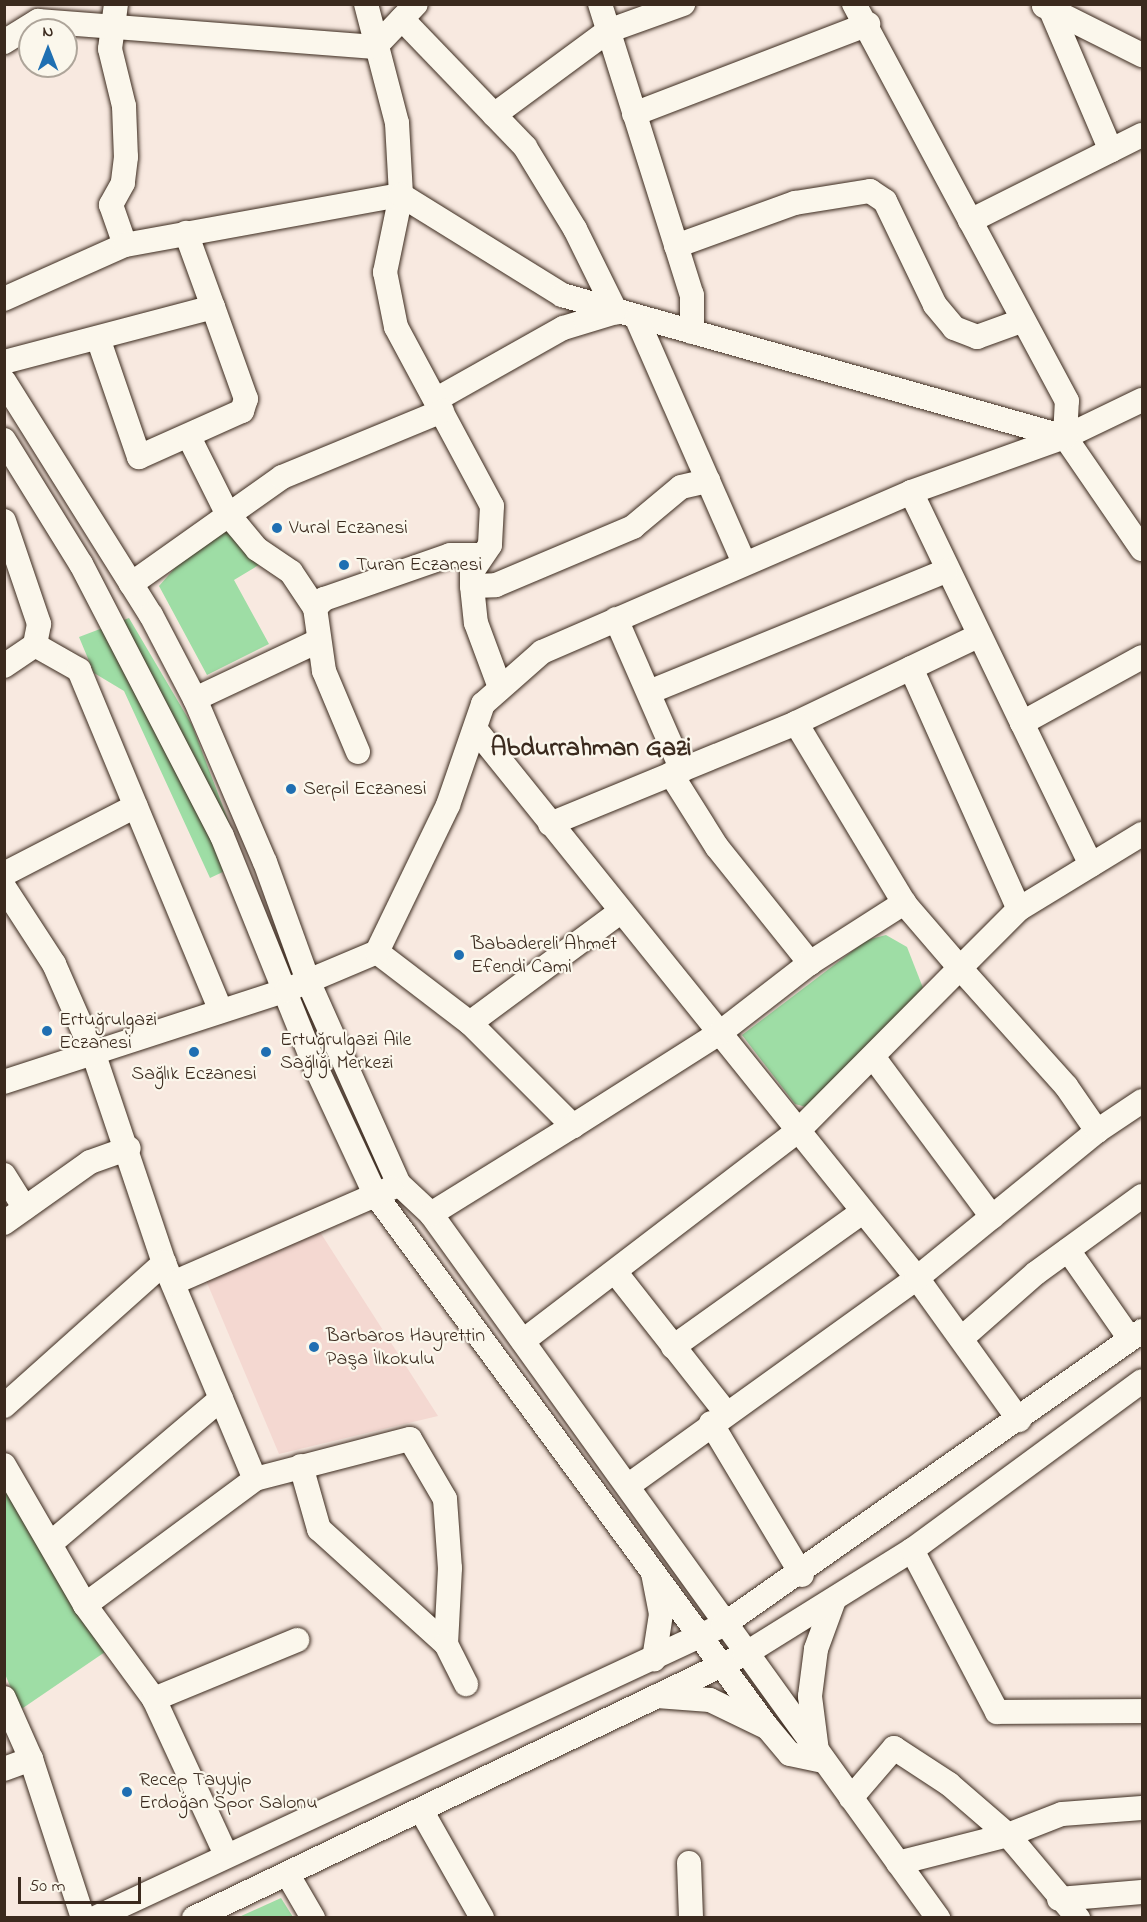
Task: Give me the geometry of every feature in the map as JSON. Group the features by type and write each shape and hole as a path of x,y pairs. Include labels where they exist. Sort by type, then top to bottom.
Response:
{"street":[{"path":"366,4 375,46 397,123 401,195 385,273 396,327 492,506 492,534 481,555 472,586 476,623 500,685"},
{"path":"600,4 692,295 692,332"},
{"path":"494,115 608,31 683,4"},
{"path":"1046,6 1143,55"},
{"path":"1046,6 1111,151"},
{"path":"375,46 409,12 531,156 626,316 708,481 744,563"},
{"path":"4,42 38,13 116,15 375,46"},
{"path":"634,114 861,14 1021,321 1067,401 1065,437 1143,549"},
{"path":"116,15 110,49 124,106 126,157 123,183 111,205 125,245"},
{"path":"970,221 1143,135"},
{"path":"676,246 795,203 870,191 885,201 935,305 954,328 977,337 1021,321"},
{"path":"4,299 125,245 401,195 561,295 626,316 692,332 1065,437"},
{"path":"98,338 139,457 189,437 242,411 246,399 186,233"},
{"path":"4,362 213,307"},
{"path":"131,584 227,513 282,477 439,405 563,328 626,316"},
{"path":"4,381 131,584 195,699 265,862 297,986 312,1059 375,1194 652,1565 713,1630"},
{"path":"4,1082 94,1055 297,986 377,952 448,805 476,730 483,704 500,685 542,652 911,492 1065,437 1143,400"},
{"path":"189,437 227,513 257,549 291,572 315,608 316,642 358,752"},
{"path":"4,440 81,564 399,1184 431,1214 629,1485 713,1630 734,1659 820,1757 938,1917"},
{"path":"472,586 496,585 633,527 669,495 708,481"},
{"path":"911,492 945,571 1091,865"},
{"path":"4,666 35,645 39,624 5,526"},
{"path":"315,608 324,599 450,555 481,555"},
{"path":"649,692 945,571"},
{"path":"616,619 649,692 677,772 717,847 810,963"},
{"path":"550,824 796,723 978,636"},
{"path":"195,699 316,642"},
{"path":"35,645 79,670 221,1011"},
{"path":"1022,723 1143,657"},
{"path":"911,668 1019,909"},
{"path":"796,723 904,903 1066,1086 1097,1131"},
{"path":"476,730 620,912 722,1032 861,1213 917,1278 1019,1420"},
{"path":"4,874 136,806"},
{"path":"523,1341 616,1273 799,1130 874,1058 1019,909 1143,834"},
{"path":"4,887 54,964 94,1055 129,1148 169,1273 255,1479"},
{"path":"431,1214 722,1032 810,963 904,903"},
{"path":"470,1023 620,912"},
{"path":"377,952 470,1023 573,1126"},
{"path":"874,1058 992,1217"},
{"path":"629,1485 718,1418 917,1278 1097,1131 1143,1101"},
{"path":"4,1223 90,1162 129,1148"},
{"path":"4,1175 25,1208"},
{"path":"4,1406 169,1273 399,1184"},
{"path":"962,1338 1068,1251 1142,1199"},
{"path":"673,1347 861,1213"},
{"path":"96,1917 654,1659 713,1630 802,1575 1136,1335 1068,1251"},
{"path":"616,1273 673,1347 718,1418 802,1575"},
{"path":"194,1917 288,1875 734,1659 834,1600 912,1550 1143,1381"},
{"path":"51,1543 221,1399"},
{"path":"85,1605 255,1479 410,1439 445,1499 450,1568 446,1644"},
{"path":"4,1465 85,1605 154,1699 226,1855"},
{"path":"301,1466 318,1529 446,1644 466,1684"},
{"path":"912,1550 997,1712 1143,1711"},
{"path":"652,1565 661,1614 654,1659"},
{"path":"820,1757 810,1696 816,1649 834,1600"},
{"path":"154,1699 297,1640"},
{"path":"734,1659 767,1727 790,1754 820,1757"},
{"path":"654,1696 710,1700 767,1727"},
{"path":"4,1698 31,1759 83,1917"},
{"path":"851,1798 894,1748 949,1784 1008,1835 1059,1899 1078,1917"},
{"path":"4,1769 31,1759"},
{"path":"898,1863 1008,1835 1062,1814 1143,1808"},
{"path":"421,1810 482,1917"},
{"path":"689,1863 691,1917"},
{"path":"288,1875 313,1917"},
{"path":"1059,1899 1143,1892"}],"shaded area":[{"name":"Barbaros Hayrettin Paşa İlkokulu","path":"320,1232 438,1416 279,1454 205,1278"}],"green space":[{"path":"229,525 262,563 234,580 269,644 207,675 159,586 182,560"},
{"path":"129,618 192,725 244,862 210,878 124,691 94,673 79,637"},
{"path":"886,935 907,947 925,993 806,1107 795,1104 742,1035 867,940"},
{"path":"4,1489 105,1652 20,1710 5,1674"},
{"path":"281,1898 293,1917 239,1917"}],"place":[{"name":"Vural Eczanesi","path":"277,528"},
{"name":"Turan Eczanesi","path":"344,565"},
{"name":"Serpil Eczanesi","path":"291,789"},
{"name":"Babadereli Ahmet Efendi Cami","path":"459,955"},
{"name":"Ertuğrulgazi Eczanesi","path":"47,1031"},
{"name":"Sağlık Eczanesi","path":"194,1052"},
{"name":"Ertuğrulgazi Aile Sağlığı Merkezi","path":"266,1052"},
{"name":"Barbaros Hayrettin Paşa İlkokulu","path":"314,1347"},
{"name":"Recep Tayyip Erdoğan Spor Salonu","path":"127,1792"}],"district":[{"name":"Abdurrahman Gazi","path":"591,750"}]}
